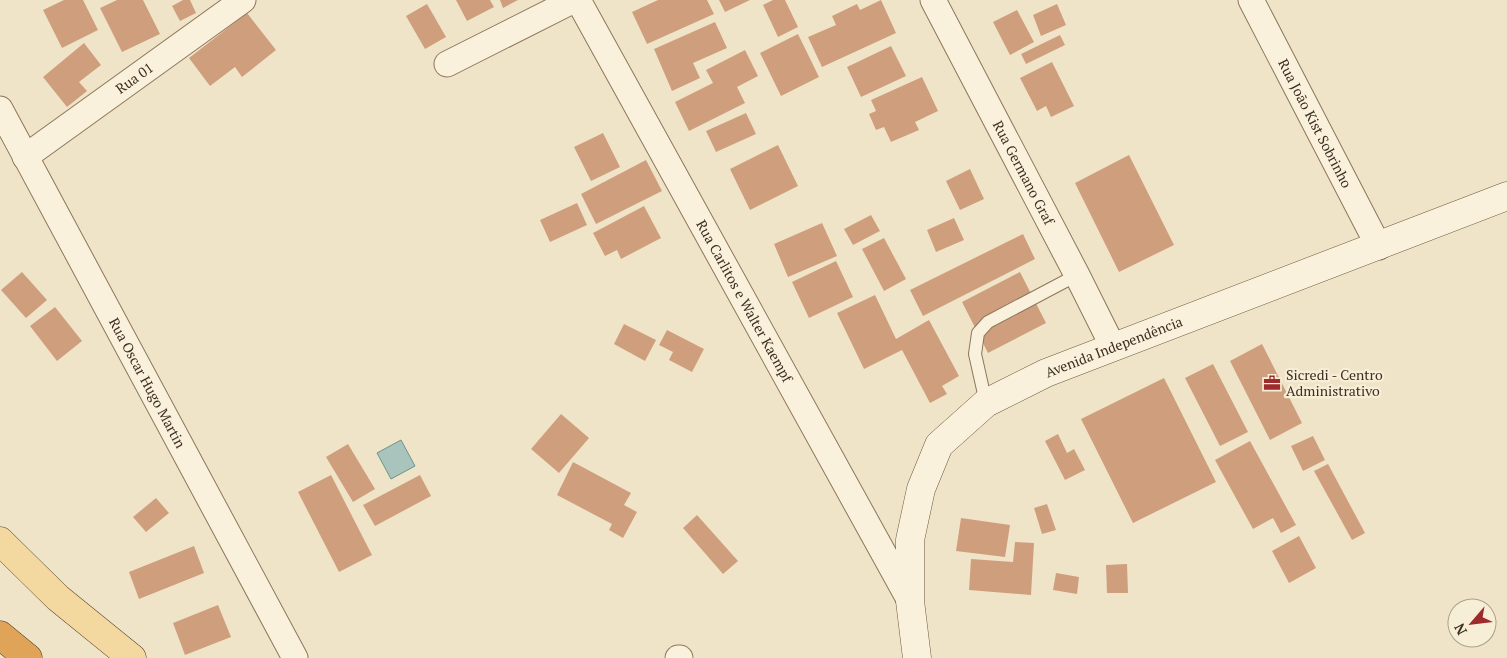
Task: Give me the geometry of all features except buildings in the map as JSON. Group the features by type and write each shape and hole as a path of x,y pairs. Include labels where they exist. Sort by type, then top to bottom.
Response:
{"highway":[{"path":"0,635 28,658"}],"main road":[{"name":"Avenida Independência","path":"917,658 910,601 910,540 921,489 939,445 986,403 1046,373 1507,196"},
{"path":"0,541 58,598 132,658"}],"street":[{"name":"Rua 01","path":"26,157 243,0"},
{"path":"447,64 576,0"},
{"name":"Rua Carlitos e Walter Kaempf","path":"576,0 910,601"},
{"name":"Rua Germano Graf","path":"933,0 1113,347"},
{"name":"Rua João Kist Sobrinho","path":"1251,0 1378,247"},
{"name":"Rua Oscar Hugo Martin","path":"0,109 295,658"}],"lane":[{"path":"986,403 974,354 978,333 988,322 1077,275"}],"water":[{"path":"401,440 415,466 391,479 377,453"}],"place":[{"name":"Sicredi - Centro Administrativo","path":"1272,383"}]}
